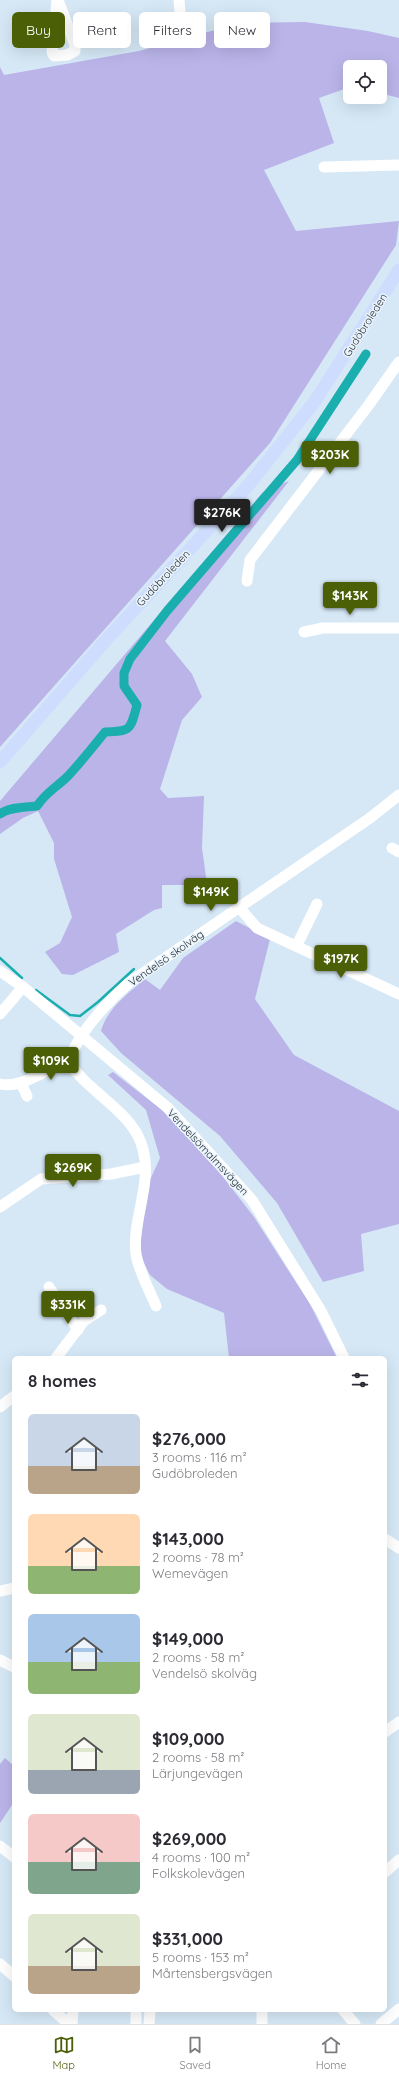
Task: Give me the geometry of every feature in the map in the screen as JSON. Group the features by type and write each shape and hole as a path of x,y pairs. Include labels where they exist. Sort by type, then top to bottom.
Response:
{"main road":[{"name":"Gudöbroleden","path":"0,762 107,639 247,487 315,402 399,270"}],"street":[{"path":"179,0 180,12"},
{"path":"324,167 399,165"},
{"path":"247,581 250,560 368,406 399,362"},
{"path":"304,632 323,628 399,628"},
{"name":"Vendelsö skolväg","path":"68,1061 81,1036 111,998 130,982 370,818 399,795"},
{"path":"297,945 317,904"},
{"path":"238,907 257,928 297,945 399,994"},
{"name":"Vendelsömalmsvägen","path":"0,971 23,987 168,1108 252,1200 321,1311 343,1356"},
{"path":"0,1014 23,987"},
{"path":"0,1084 8,1086 21,1083 68,1061 76,1074 121,1115 137,1134 146,1167 144,1194 136,1240 136,1255 156,1306"},
{"path":"21,1083 27,1096"},
{"path":"0,1207 41,1179 111,1174 146,1167"},
{"path":"49,1287 78,1330"},
{"path":"58,1356 84,1321 101,1310"},
{"path":"0,1407 12,1398"},
{"path":"387,1540 399,1548"},
{"path":"0,1591 12,1588"},
{"path":"0,1660 12,1666"},
{"path":"387,1731 399,1722"},
{"path":"0,1846 12,1855"},
{"path":"387,1870 399,1860"},
{"path":"0,1964 12,1974"},
{"path":"381,2024 399,2008"},
{"path":"55,2012 70,2024 73,2012"},
{"path":"136,2012 136,2024"},
{"path":"149,2024 150,2012"},
{"path":"262,2012 262,2024"},
{"path":"346,2012 355,2024"}],"shaded area":[{"path":"305,22 368,31 399,38 399,98 387,95 387,60 343,60 343,89 319,98 334,143 264,170 296,231 399,221 396,245 270,443 0,747 0,67 4,75 150,48 206,48 206,32 214,30 214,48 270,48 270,23"},
{"path":"289,481 165,641 192,674 202,697 182,720 160,789 168,798 204,796 202,848 206,877 203,885 162,885 162,908 154,910 116,934 119,952 73,975 62,974 45,952 60,943 72,917 54,859 54,843 38,811 23,818 0,834 0,801 263,492"},
{"path":"236,921 270,939 255,999 294,1055 399,1111 399,1224 361,1234 364,1271 323,1282 277,1203 220,1136 121,1053 101,1031 108,1016 118,1002 145,979 160,990 183,958"},
{"path":"113,1072 162,1110 206,1155 254,1217 310,1304 336,1356 229,1356 224,1313 167,1289 150,1275 141,1257 141,1239 149,1182 160,1158 146,1110 108,1075"},
{"path":"5,1758 12,1764 12,1805 0,1823 0,1764"}],"waterway":[{"path":"0,814 13,809 37,806 48,793 68,776 105,732 125,730 131,725 137,705 124,686 124,673 130,659 167,611 297,460 366,354"},
{"path":"0,958 22,978"},
{"path":"36,990 70,1015 80,1016 98,1002 134,969"}]}
